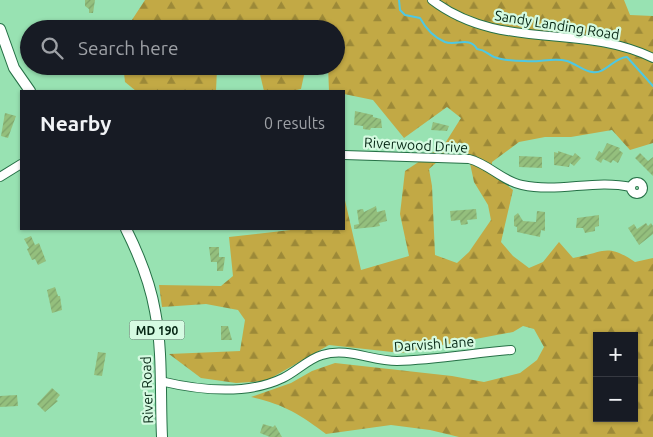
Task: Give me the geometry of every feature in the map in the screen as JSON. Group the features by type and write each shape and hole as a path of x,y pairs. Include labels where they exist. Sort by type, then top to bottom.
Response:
{"main road":[{"path":"0,29 5,49 14,68 29,90"},
{"name":"River Road","path":"126,230 147,277 155,312 162,437"}],"street":[{"name":"Sandy Landing Road","path":"432,0 447,12 499,31 610,44 653,58"},
{"name":"Riverwood Drive","path":"345,155 469,159 482,162 506,179 521,185 550,188 631,187"},
{"path":"0,177 20,165"},
{"name":"Darvish Lane","path":"160,381 181,386 243,389 263,386 282,379 321,355 342,352 396,361 511,350"}],"green space":[{"path":"145,0 624,0 630,15 653,16 653,143 630,150 612,130 571,137 545,137 519,142 492,162 492,173 513,190 501,242 513,256 529,268 543,262 559,242 573,258 611,251 617,252 635,262 653,258 653,437 459,437 430,430 391,425 326,434 291,411 273,403 251,397 291,383 312,371 335,363 452,376 484,382 520,373 537,360 544,347 534,329 523,326 513,332 401,353 329,345 266,381 236,383 201,378 169,354 240,351 245,320 238,310 206,304 162,307 159,285 221,286 233,276 229,237 290,230 345,230 345,200 361,270 409,256 400,214 405,171 444,145 461,118 447,107 404,138 373,100 345,94 345,90 329,90 328,75 345,75 345,20 132,20","holes":["454,147 468,154 474,182 488,205 491,220 469,252 457,263 435,255 432,186 429,169"]},
{"path":"124,75 217,75 216,90 135,90 125,82"},
{"path":"260,75 304,75 301,89 264,90"}],"building":[{"path":"85,0 95,0 93,13 89,13 89,9 85,6"},
{"path":"355,111 381,119 382,128 371,128 370,130 363,129 363,126 354,125"},
{"path":"5,113 16,116 8,138 1,136"},
{"path":"433,122 449,126 447,131 431,130"},
{"path":"607,143 620,148 619,150 623,153 618,163 613,160 611,163 603,159 601,163 595,159 599,151 602,153"},
{"path":"558,151 573,156 575,153 581,158 574,166 570,163 569,167 554,165 554,152 558,153"},
{"path":"640,153 648,161 653,157 653,176 635,158"},
{"path":"519,156 542,157 542,168 519,167"},
{"path":"376,206 377,212 385,210 387,221 379,223 380,226 354,229 354,225 359,224 357,210 363,209 364,212"},
{"path":"476,209 477,219 467,220 468,224 461,225 460,220 451,221 450,211"},
{"path":"537,211 545,212 545,231 541,230 540,237 517,232 517,227 514,226 514,216 518,213 523,221 536,222"},
{"path":"599,215 599,226 595,227 595,231 585,233 583,228 576,228 577,218"},
{"path":"646,223 648,226 651,223 653,226 653,234 639,245 628,228 634,224 637,229"},
{"path":"31,236 35,245 39,243 46,261 38,265 35,259 32,260 24,239"},
{"path":"209,247 219,247 219,257 225,257 223,271 217,271 217,262 211,262"},
{"path":"55,287 58,296 60,296 62,310 52,313 47,290"},
{"path":"221,326 228,326 232,340 221,340"},
{"path":"98,352 106,353 102,376 94,375"},
{"path":"52,388 60,395 56,400 58,401 45,412 37,404"},
{"path":"17,395 18,406 0,407 0,396"},
{"path":"263,424 273,427 275,425 282,437 270,437 260,433"}],"waterway":[{"path":"399,0 400,10 405,15 420,18 430,32 445,42 471,43 477,49 505,60 567,61 592,72 601,71 618,60 627,57 653,86"}]}
